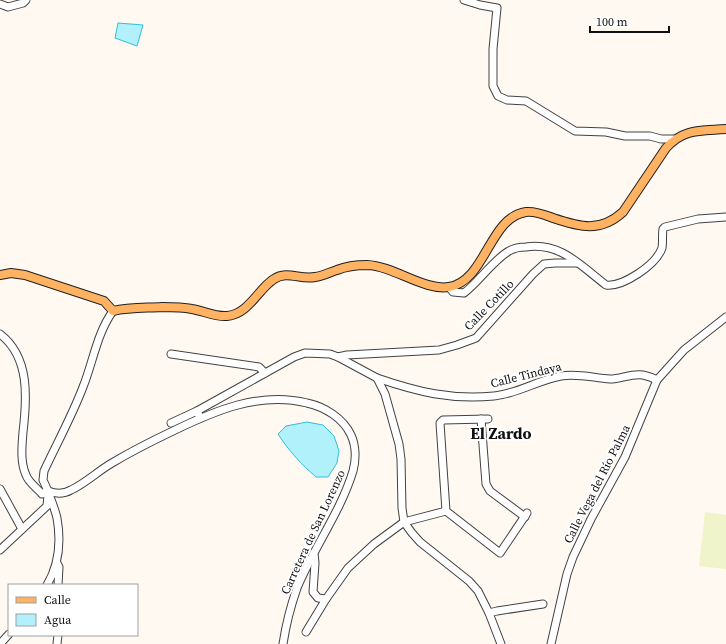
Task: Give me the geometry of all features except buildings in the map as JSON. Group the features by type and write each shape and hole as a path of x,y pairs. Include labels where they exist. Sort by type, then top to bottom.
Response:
{"main road":[{"path":"0,275 11,273 25,275 104,301 114,311 126,308 182,307 216,315 228,316 243,310 255,300 273,279 281,275 290,274 304,278 314,278 351,266 368,265 388,269 423,283 438,287 449,287 457,284 467,277 505,223 516,214 528,212 544,214 575,226 604,224 615,219 623,212 666,148 674,139 694,131 726,129"}],"street":[{"path":"0,4 8,8 23,3 26,0"},
{"path":"464,0 480,6 497,8 493,49 493,86 498,96 507,100 526,101 575,131 606,132 625,136 650,136 661,139 674,139"},
{"path":"449,287 453,292 464,293 508,252 519,248 534,246 549,247 567,254 606,285 614,286 629,280 651,263 662,248 663,229 665,227 698,219 726,217"},
{"name":"Calle Cotillo","path":"338,357 347,355 439,350 476,338 533,274 544,264 577,263"},
{"path":"47,584 57,563 59,538 57,517 43,480 44,471 83,387 99,338 107,320 114,311"},
{"name":"Calle Vega del Río Palma","path":"551,644 567,574 573,557 591,518 625,458 657,380 684,350 726,317"},
{"path":"0,334 9,341 20,361 25,385 26,403 22,443 24,472 42,494 48,491"},
{"path":"171,423 198,415 215,400 294,357 305,353 330,354 338,357"},
{"path":"171,354 259,366 265,373"},
{"name":"Calle Tindaya","path":"338,357 377,378 415,390 451,396 494,396 550,379 572,375 618,379 643,375 657,380"},
{"path":"377,378 385,394 399,444 404,522 420,542 469,581 478,591 490,613 501,644"},
{"name":"Carretera de San Lorenzo","path":"48,491 60,493 71,490 137,448 198,415 245,403 282,400 299,401 317,405 334,414 348,428 354,440 356,453 354,470 345,492 298,588 287,617 283,644"},
{"path":"484,419 486,484 490,492 526,515 500,553 446,511 440,423 443,420 484,419"},
{"path":"0,489 22,530"},
{"path":"0,550 47,506 48,491"},
{"path":"306,632 326,599 348,568 374,544 404,522 446,511"},
{"path":"314,553 315,563 312,592 318,598 326,599"},
{"path":"57,563 59,567 58,584"},
{"path":"490,613 543,604"},
{"path":"0,644 8,635"}],"green space":[{"path":"705,512 726,515 726,569 699,566"}],"water":[{"path":"118,23 143,25 137,46 115,38"},
{"path":"307,422 323,425 334,436 339,451 337,463 328,477 316,477 286,446 278,434 286,426"}],"district":[{"name":"El Zardo","path":"501,433"}]}
